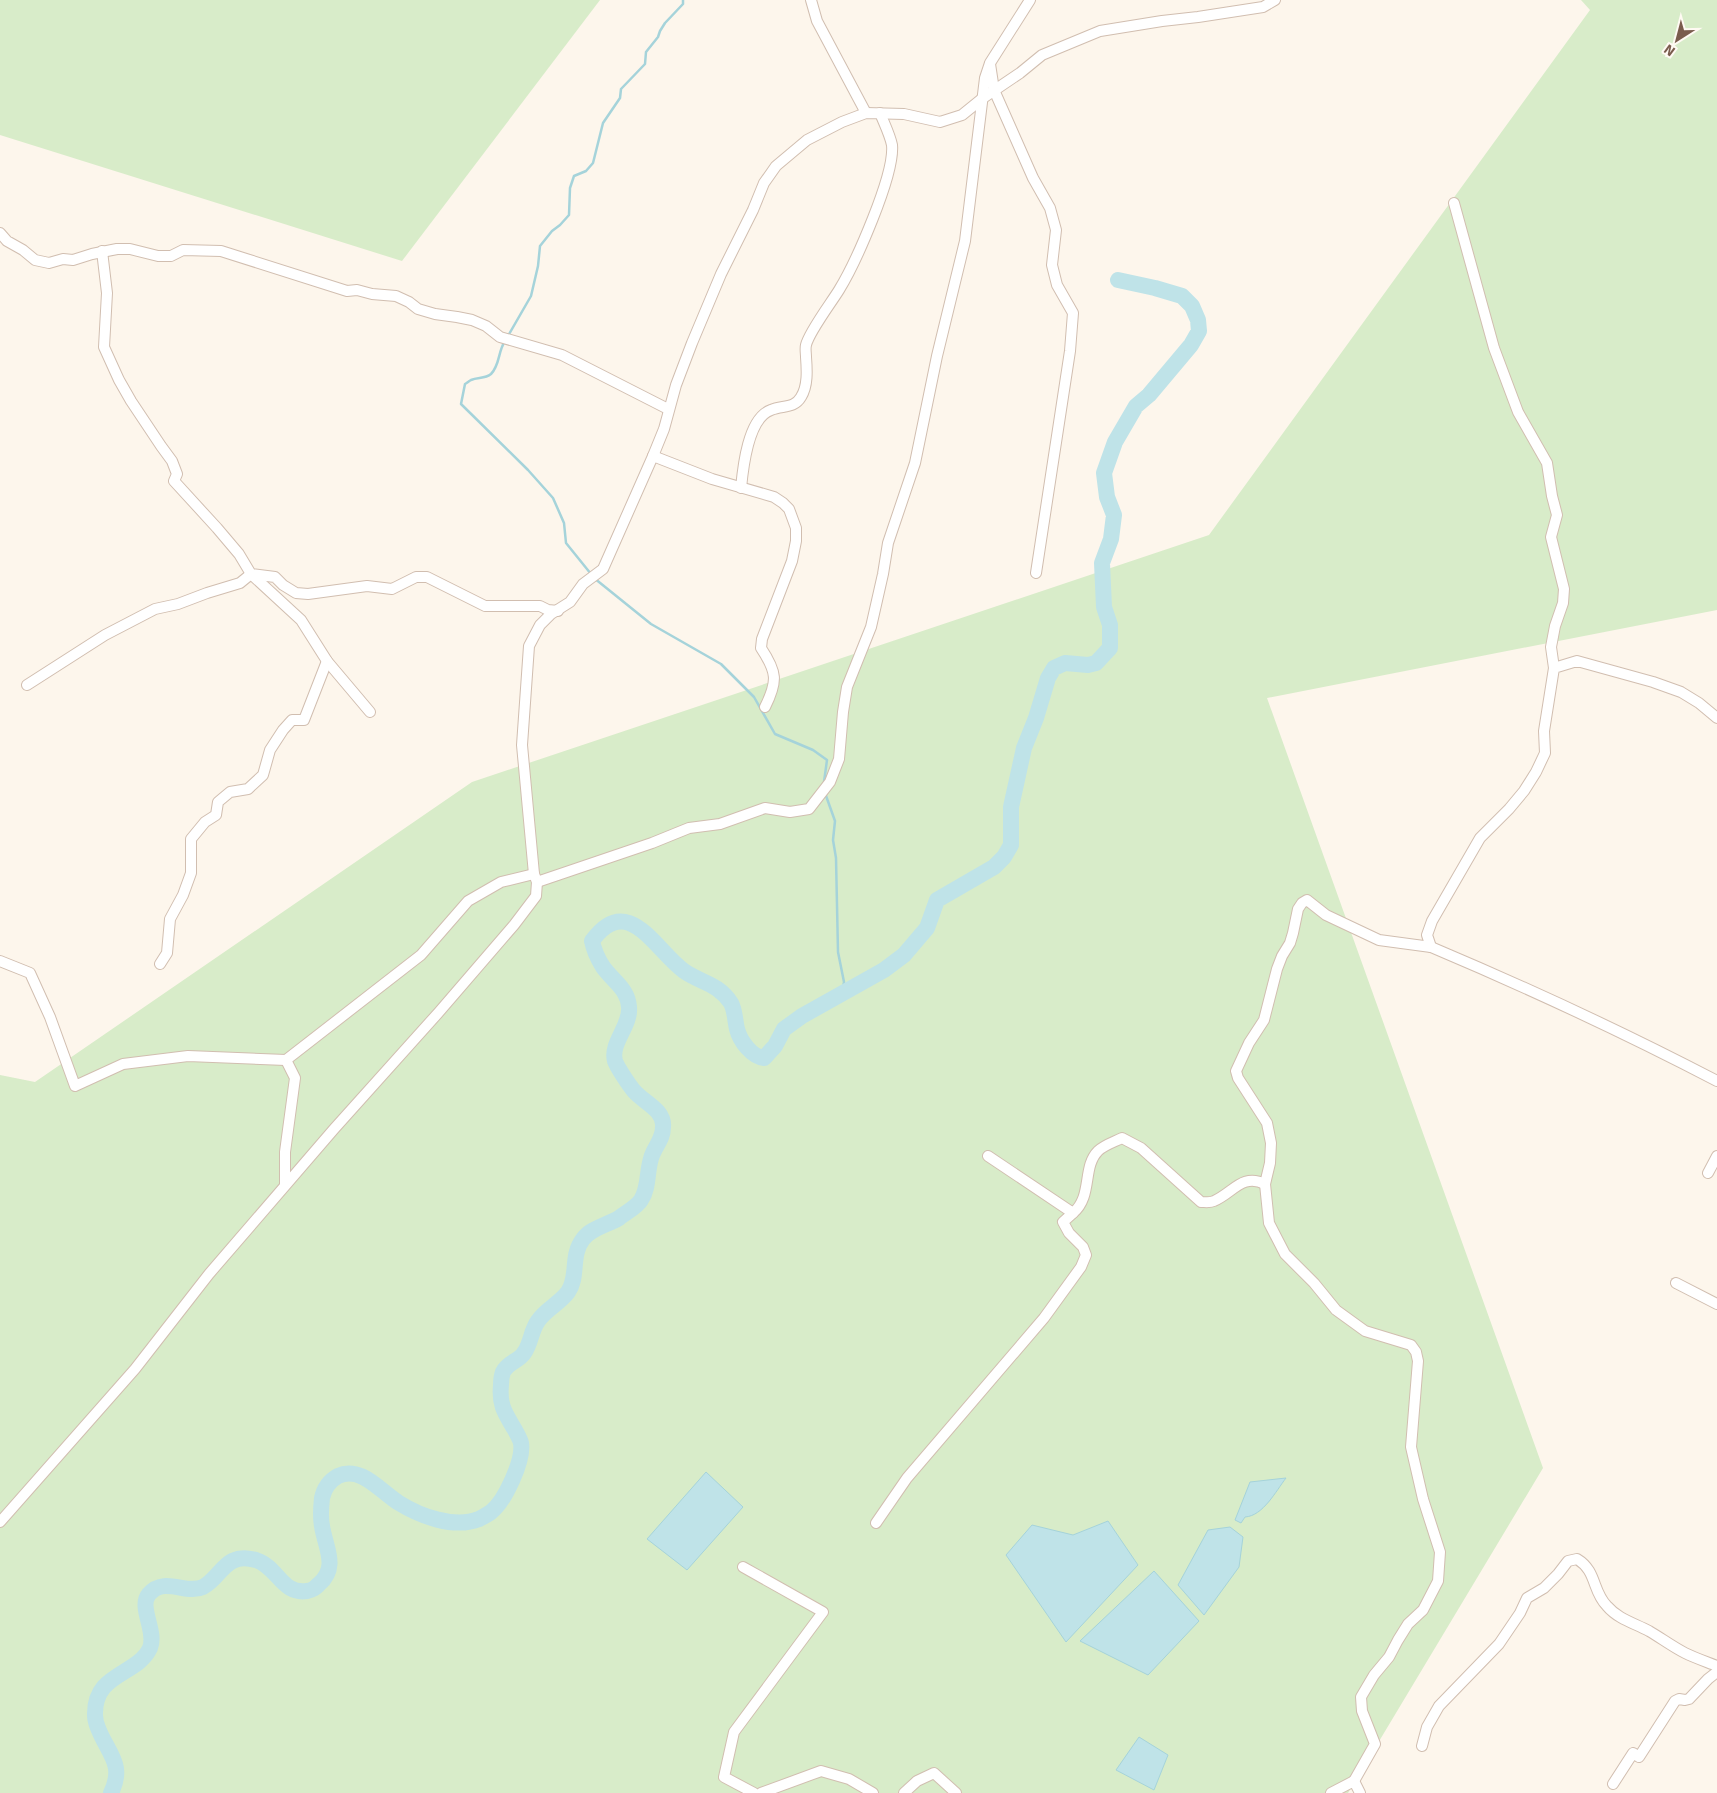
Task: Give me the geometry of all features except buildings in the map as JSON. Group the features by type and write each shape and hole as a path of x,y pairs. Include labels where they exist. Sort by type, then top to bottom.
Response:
{"street":[{"path":"811,0 818,21 866,113"},
{"path":"0,961 30,973 50,1017 75,1086 123,1064 188,1056 286,1060 421,955 468,901 501,882 535,878 652,843 689,828 720,824 765,808 790,812 809,809 830,782 839,759 847,687 871,627 888,543 916,463 937,356 964,241 985,78 990,63 1030,0"},
{"path":"0,1522 135,1369 208,1274 514,926 536,896 522,745 529,646 540,625 570,602 583,584 604,569 664,429 668,409 692,343 764,183 776,166 807,140 842,122 866,113 904,114 940,122 962,115 1042,55 1100,32 1263,7 1275,0"},
{"path":"990,63 994,90 1033,178 1050,208 1056,230 1052,265 1057,285 1073,313 1070,351 1036,573"},
{"path":"741,488 748,441 761,416 770,410 791,406 802,395 806,385 806,346 844,282 870,224 890,170 892,145 880,113"},
{"path":"1430,947 1427,935 1432,921 1480,838 1514,803 1536,772 1545,753 1544,731 1554,668 1551,647 1555,626 1563,603 1564,590 1550,537 1557,515 1547,463 1518,412 1494,348 1454,203"},
{"path":"0,233 6,241 23,250 35,260 49,263 63,259 73,260 102,251 130,249 158,256 171,256 183,250 221,251 347,290 396,296 418,309 435,314 457,316 472,320 486,326 500,336 562,355 668,409"},
{"path":"102,251 107,293 104,347 132,401 160,446 172,461 177,474 174,481 218,528 239,554 250,574 301,620 327,661 370,712"},
{"path":"653,456 712,479 759,492 783,503 788,509 796,528 796,541 792,561 762,638 761,648 769,659 775,681 765,707"},
{"path":"27,685 105,635 130,622 155,610 240,583 250,574 275,577 283,585 296,593 308,594 367,586 392,589 416,576 427,577 485,606 540,606 548,610 558,611"},
{"path":"160,964 168,953 170,919 183,895 191,874 191,839 206,822 216,815 218,802 230,792 248,789 263,775 270,750 283,730 292,720 304,720 327,661"},
{"path":"1554,668 1577,662 1653,682 1682,692 1717,718"},
{"path":"1330,1793 1354,1781 1375,1744 1362,1711 1361,1697 1374,1675 1389,1657 1408,1624 1423,1610 1438,1581 1440,1552 1423,1499 1411,1447 1418,1361 1416,1352 1411,1345 1365,1331 1336,1310 1314,1283 1285,1254 1269,1223 1265,1184 1270,1163 1271,1143 1267,1122 1238,1078 1236,1071 1249,1043 1264,1020 1277,969 1294,933 1295,918 1302,902 1307,900 1326,915 1379,940 1430,947 1531,990 1647,1044 1717,1081"},
{"path":"285,1185 285,1152 295,1078 286,1060"},
{"path":"876,1523 908,1478 1044,1318 1081,1268 1086,1255 1083,1247 1069,1233 1063,1222 1077,1209 1085,1196 1092,1160 1098,1151 1122,1138 1141,1148 1201,1202 1212,1202 1245,1182 1256,1180 1265,1184"},
{"path":"988,1156 1073,1213"},
{"path":"1708,1173 1717,1156"},
{"path":"1676,1283 1717,1304"},
{"path":"1422,1746 1427,1727 1439,1706 1498,1644 1520,1612 1527,1598 1544,1588 1568,1561 1577,1559 1585,1563 1592,1574 1596,1590 1606,1606 1621,1618 1649,1631 1685,1653 1717,1666"},
{"path":"743,1566 823,1612 734,1732 724,1776 754,1793"},
{"path":"1613,1784 1633,1753 1640,1757 1675,1701 1690,1699 1717,1672"},
{"path":"761,1793 821,1771 849,1779 873,1793"},
{"path":"904,1793 917,1781 934,1772 956,1793"},
{"path":"1354,1781 1360,1793"}],"green space":[{"path":"0,0 600,0 402,261 0,135"},
{"path":"1581,0 1717,0 1717,610 1267,698 1543,1468 1348,1793 0,1793 0,1075 35,1082 472,782 1209,535 1590,10"}],"water":[{"path":"706,1472 743,1507 687,1570 647,1539"},
{"path":"1286,1478 1263,1508 1252,1516 1245,1517 1241,1523 1235,1520 1250,1482"},
{"path":"1108,1521 1138,1565 1066,1642 1006,1555 1032,1525 1073,1535"},
{"path":"1230,1527 1243,1537 1239,1567 1204,1615 1178,1585 1208,1530"},
{"path":"1154,1571 1199,1621 1148,1675 1080,1641"},
{"path":"1139,1737 1168,1755 1154,1790 1116,1770"}],"waterway":[{"path":"508,336 531,296 538,266 540,246 569,215 570,188 574,176 586,171 593,163 603,123 620,98 621,89 645,64 646,52 658,37 665,23 683,4 683,0"},
{"path":"111,1793 115,1783 116,1767 96,1723 97,1701 101,1690 117,1676 136,1664 150,1648 152,1641 146,1612 146,1599 155,1589 162,1586 190,1589 203,1587 225,1566 237,1559 246,1558 256,1560 270,1568 292,1589 299,1591 314,1589 325,1577 330,1564 321,1519 322,1498 327,1485 338,1476 355,1474 363,1477 399,1503 427,1516 448,1522 469,1522 484,1517 502,1499 517,1469 521,1450 521,1443 502,1404 501,1378 503,1372 524,1353 541,1317 568,1292 573,1279 577,1252 586,1235 619,1218 641,1200 646,1189 649,1164 663,1131 661,1116 634,1091 615,1061 615,1048 627,1021 629,1007 626,995 603,967 594,948 592,941 605,927 617,922 629,923 641,929 684,971 721,991 731,1003 737,1029 744,1043 751,1052 764,1058 775,1046 784,1029 802,1016 884,970 904,955 927,928 937,900 994,867 1004,857 1011,845 1011,807 1024,748 1036,718 1048,678 1054,668 1065,663 1088,665 1096,663 1110,648 1110,625 1104,607 1102,563 1111,539 1114,515 1107,497 1104,473 1115,442 1136,406 1149,395 1191,345 1199,331 1198,320 1192,306 1182,296 1118,280"},
{"path":"505,341 491,374 471,380 465,384 461,404 528,470 553,498 564,523 566,543 591,574"},
{"path":"594,578 651,624 721,664 754,697 775,734 813,750 827,760 824,782"},
{"path":"825,793 835,821 833,840 836,858 838,952 844,982 842,993"}]}
